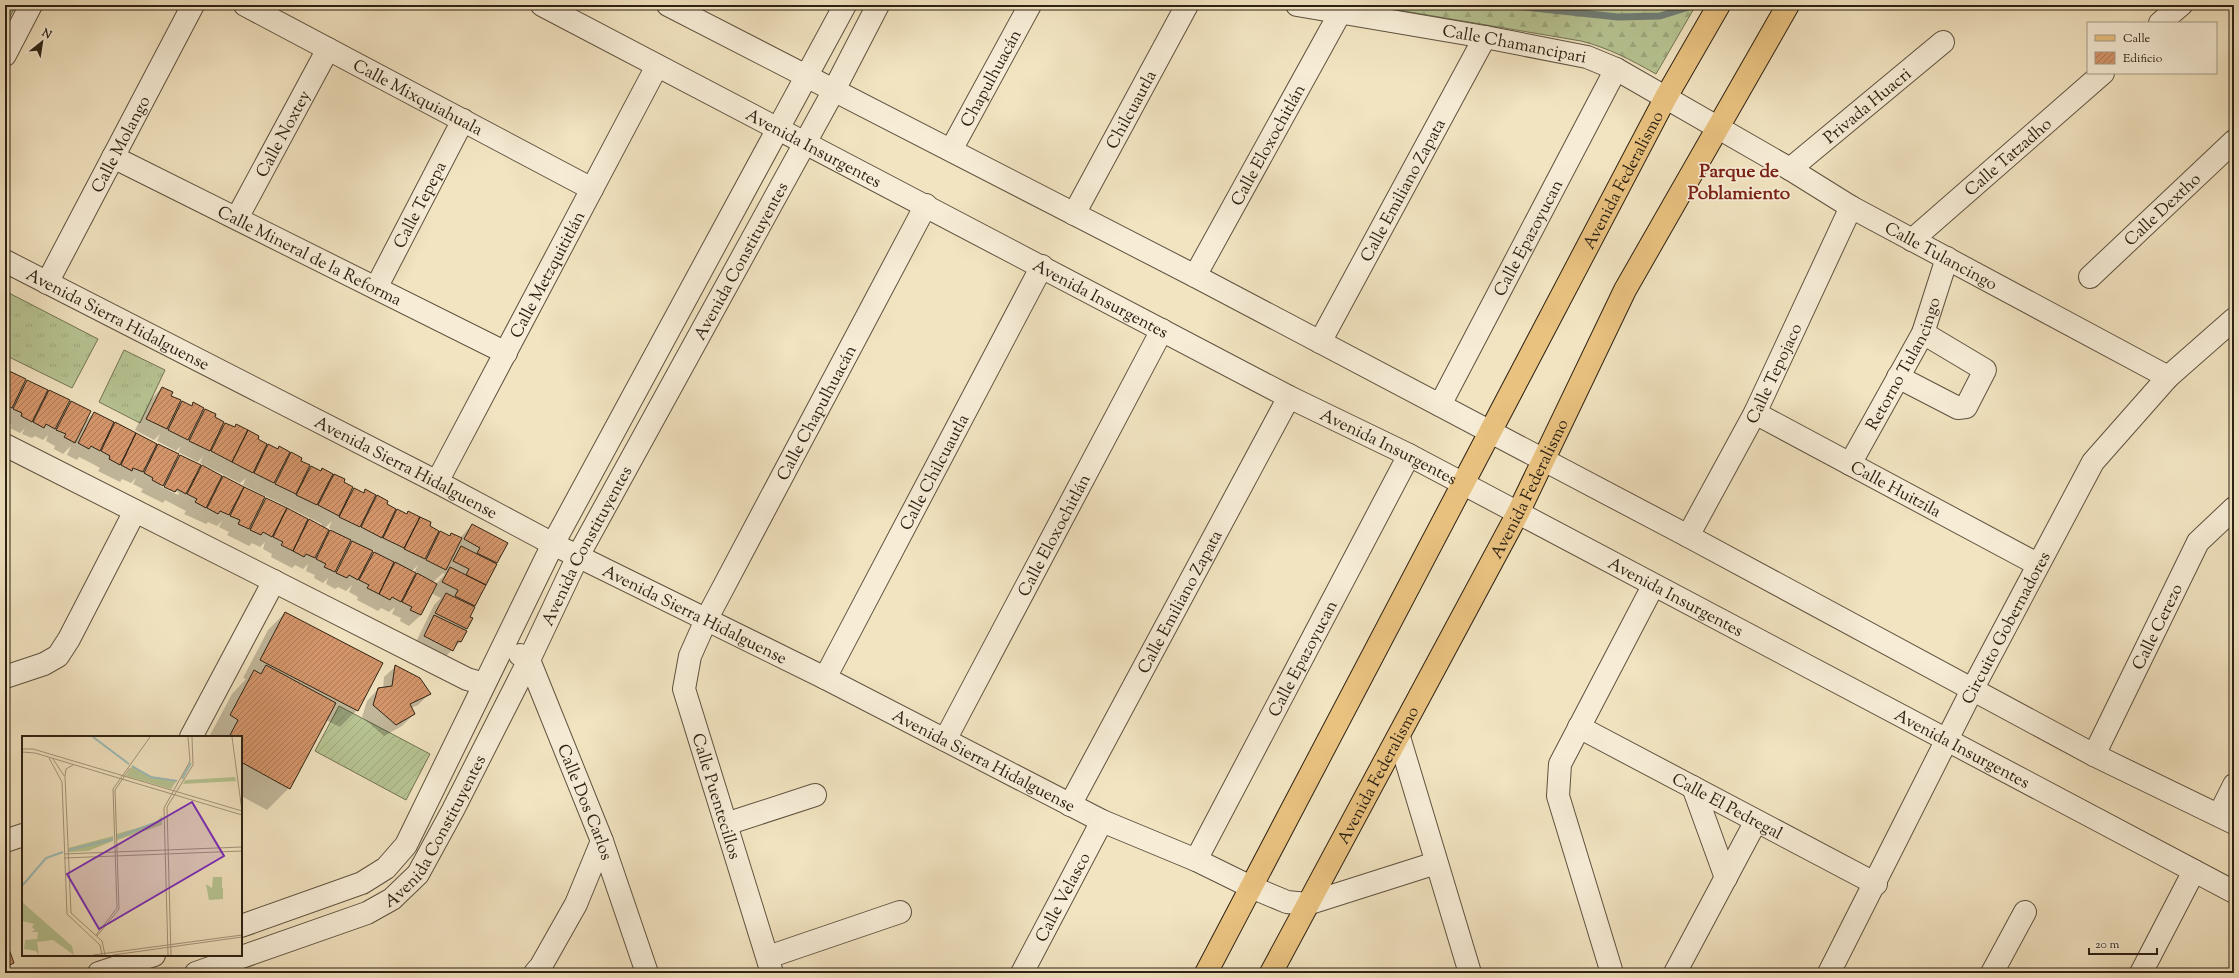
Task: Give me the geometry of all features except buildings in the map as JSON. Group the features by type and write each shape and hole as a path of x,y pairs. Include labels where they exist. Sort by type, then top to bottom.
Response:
{"main road":[{"name":"Avenida Federalismo","path":"1206,973 1666,97 1720,5"},
{"name":"Avenida Federalismo","path":"1271,973 1518,513 1625,290 1788,5"}],"street":[{"path":"5,55 32,5"},
{"name":"Calle Molango","path":"47,283 192,5"},
{"name":"Calle Mixquiahuala","path":"245,5 592,189"},
{"name":"Avenida Insurgentes","path":"542,5 926,205 1289,397 1409,455 1653,586 2234,892"},
{"path":"668,5 833,92 951,150 1195,276 1544,459 2094,755 2226,819 2234,785"},
{"name":"Avenida Constituyentes","path":"242,926 362,883 386,868 406,845 553,544 845,5"},
{"name":"Avenida Constituyentes","path":"242,956 367,913 392,899 418,874 453,810 578,556 833,92 878,5"},
{"name":"Chapulhuacán","path":"951,150 1030,5"},
{"name":"Chilcuautla","path":"1074,214 1187,5"},
{"name":"Calle Chamancipari","path":"1297,5 1485,37 1587,57 1616,69 1718,126"},
{"path":"2161,22 2181,5"},
{"name":"Calle Eloxochitlán","path":"1195,276 1340,13"},
{"name":"Calle Emiliano Zapata","path":"1320,342 1485,37"},
{"name":"Privada Huacri","path":"1790,169 1943,42"},
{"name":"Calle Noxtey","path":"237,218 328,49"},
{"name":"Calle Metzquititlán","path":"437,482 657,66"},
{"name":"Calle Epazoyucan","path":"1440,405 1616,69"},
{"name":"Calle Tatzadho","path":"1912,240 2102,74"},
{"name":"Calle Tepepa","path":"376,288 463,120"},
{"name":"Calle Tulancingo","path":"1718,126 1851,207 2168,377"},
{"name":"Calle Dextho","path":"2090,277 2234,141"},
{"name":"Calle Mineral de la Reforma","path":"113,156 506,353"},
{"name":"Calle Chapulhuacán","path":"706,620 926,205"},
{"name":"Calle Tepojaco","path":"1688,536 1755,413 1851,207"},
{"name":"Retorno Tulancingo","path":"1850,464 1923,333 1947,258"},
{"name":"Avenida Sierra Hidalguense","path":"5,262 437,482 553,544 825,678 1102,821 1196,860 1251,887 1287,902 1307,904"},
{"name":"Calle Chilcuautla","path":"825,678 1042,266"},
{"name":"Circuito Gobernadores","path":"1829,973 1876,884 1972,690 2037,564 2093,462 2168,377 2234,319"},
{"name":"Calle Eloxochitlán","path":"945,740 1162,330"},
{"path":"1898,377 1962,409 1966,407 1985,370 1923,333"},
{"name":"Calle Emiliano Zapata","path":"1070,805 1289,397"},
{"name":"Calle Huitzila","path":"1755,413 2037,564"},
{"path":"5,445 467,679 484,684"},
{"name":"Calle Epazoyucan","path":"1196,860 1409,455"},
{"name":"Calle Cerezo","path":"2094,755 2198,542 2233,510"},
{"path":"5,677 44,664 58,656 69,639 135,511"},
{"path":"192,736 274,581"},
{"path":"1612,973 1558,796 1560,764 1653,586"},
{"name":"Calle Puentecillos","path":"706,620 690,656 684,689 770,965"},
{"path":"504,644 528,660"},
{"name":"Calle Dos Carlos","path":"528,660 602,841 647,973"},
{"name":"Calle El Pedregal","path":"1579,727 1876,884"},
{"path":"1399,736 1470,973"},
{"path":"1693,787 1726,878"},
{"path":"726,824 815,795"},
{"name":"Calle Velasco","path":"1022,973 1102,821"},
{"path":"1675,973 1756,821"},
{"path":"5,841 22,835"},
{"path":"535,973 541,966 576,904 602,841"},
{"path":"1307,904 1436,863"},
{"path":"2141,973 2194,871"},
{"path":"770,965 900,912"},
{"path":"1992,973 2025,912"},
{"path":"99,973 151,956"},
{"name":"Avenida Constituyentes","path":"196,973 241,956"}],"green space":[{"path":"5,5 16,5 5,26"},
{"path":"1368,5 1696,5 1656,74 1629,59 1581,41"},
{"path":"5,291 98,339 72,388 5,355"},
{"path":"124,350 165,370 140,423 99,402"},
{"path":"339,706 430,754 406,800 315,751"}],"waterway":[{"path":"1505,5 1618,17 1660,16 1692,6"}],"district":[{"name":"Parque de Poblamiento","path":"1739,181"}]}
